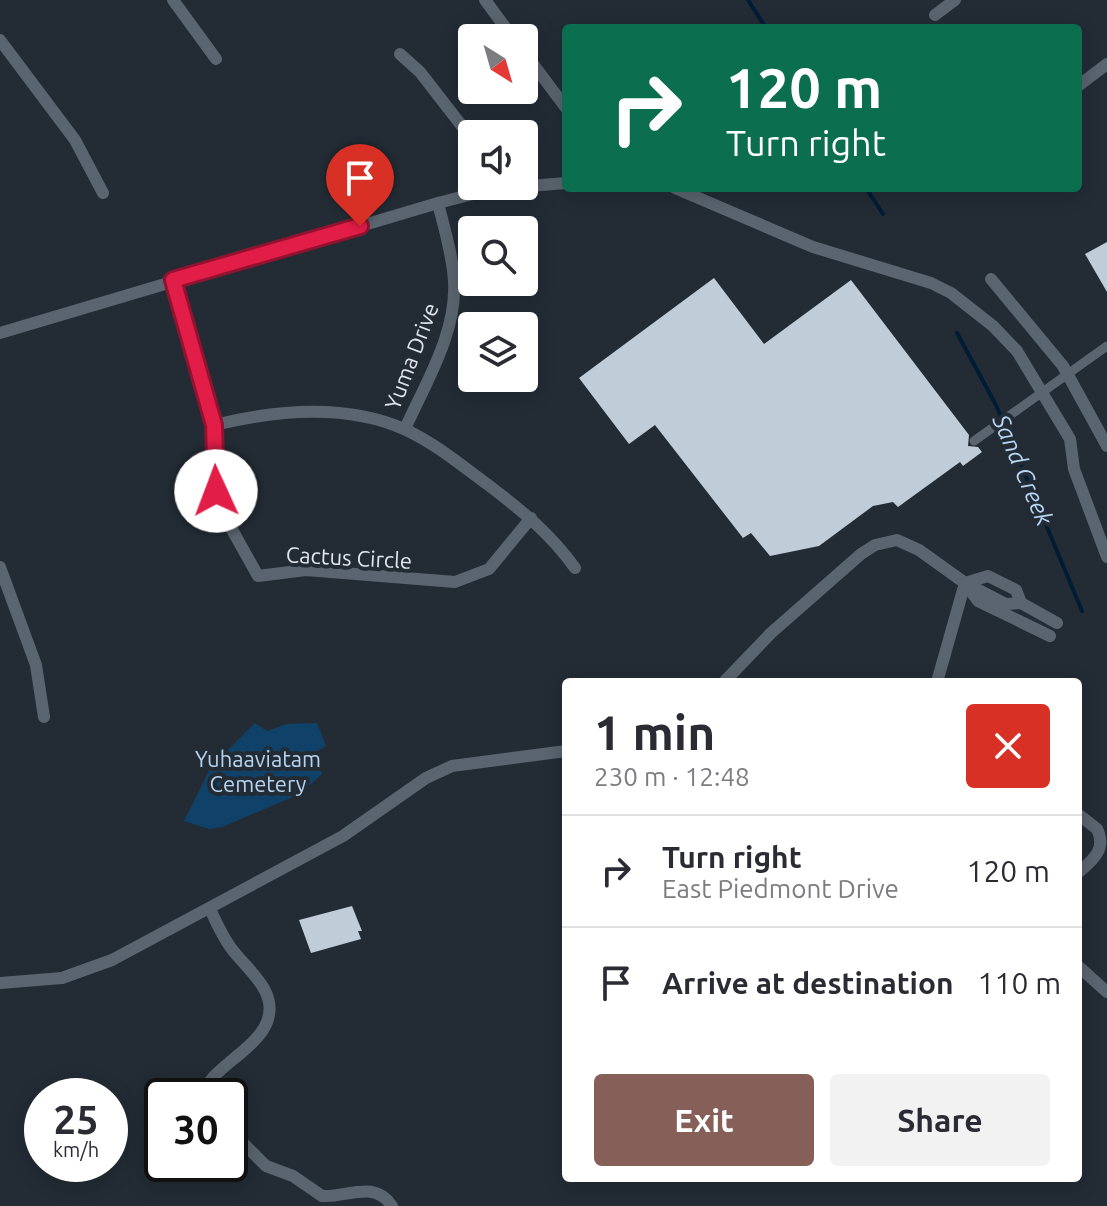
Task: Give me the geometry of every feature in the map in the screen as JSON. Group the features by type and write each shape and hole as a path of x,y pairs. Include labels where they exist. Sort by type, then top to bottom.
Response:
{"street":[{"path":"173,0 216,59"},
{"path":"485,0 503,24"},
{"path":"935,15 955,0"},
{"path":"0,40 75,140 103,193"},
{"path":"400,54 420,72 458,121"},
{"path":"1082,83 1107,64"},
{"path":"538,71 562,103"},
{"path":"538,184 562,183"},
{"path":"684,192 813,247 931,283 951,293 993,326 1017,351 1070,439 1074,469 1107,557"},
{"path":"0,333 458,197"},
{"name":"Yuma Drive","path":"405,429 441,347 453,303 455,281 438,203"},
{"path":"991,279 1063,366 1107,446"},
{"name":"Cactus Circle","path":"173,280 214,425 216,491 225,517 258,576 306,570 455,582 489,569 531,518"},
{"path":"974,441 1107,346"},
{"path":"214,425 297,411 367,419 405,429 452,456 531,518 553,537 575,568"},
{"path":"728,678 781,624 875,545 897,540 919,550 965,583 978,601 1050,636"},
{"path":"0,567 36,665 44,717"},
{"path":"965,583 988,576 1016,590 1021,603 1057,623"},
{"path":"938,678 965,583"},
{"path":"0,983 62,978 112,960 343,836 452,766 562,752"},
{"path":"1082,817 1097,829 1101,845 1098,853 1082,869"},
{"path":"210,909 230,947 267,992 270,1012 256,1042 212,1078"},
{"path":"1082,970 1107,992"},
{"path":"248,1148 266,1166 293,1176 322,1196 366,1190 381,1195 392,1206"}],"green space":[{"name":"Yuhaaviatam Cemetery","path":"255,723 267,731 287,724 317,723 326,746 314,753 322,774 300,794 222,827 209,829 184,821 211,767"}],"building":[{"path":"1107,242 1107,292 1085,254"},
{"path":"714,278 764,344 851,280 969,435 968,446 978,447 982,452 963,466 960,462 898,507 893,502 873,506 819,546 770,556 751,533 743,538 655,425 629,444 579,378"},
{"path":"352,906 362,931 358,931 361,939 311,953 299,920"}],"waterway":[{"name":"Sand Creek","path":"748,0 763,24"},
{"name":"Sand Creek","path":"869,192 883,214"},
{"name":"Sand Creek","path":"957,333 996,405 1082,611"}],"route":[{"path":"216,491 214,425 173,280 360,226"}]}
